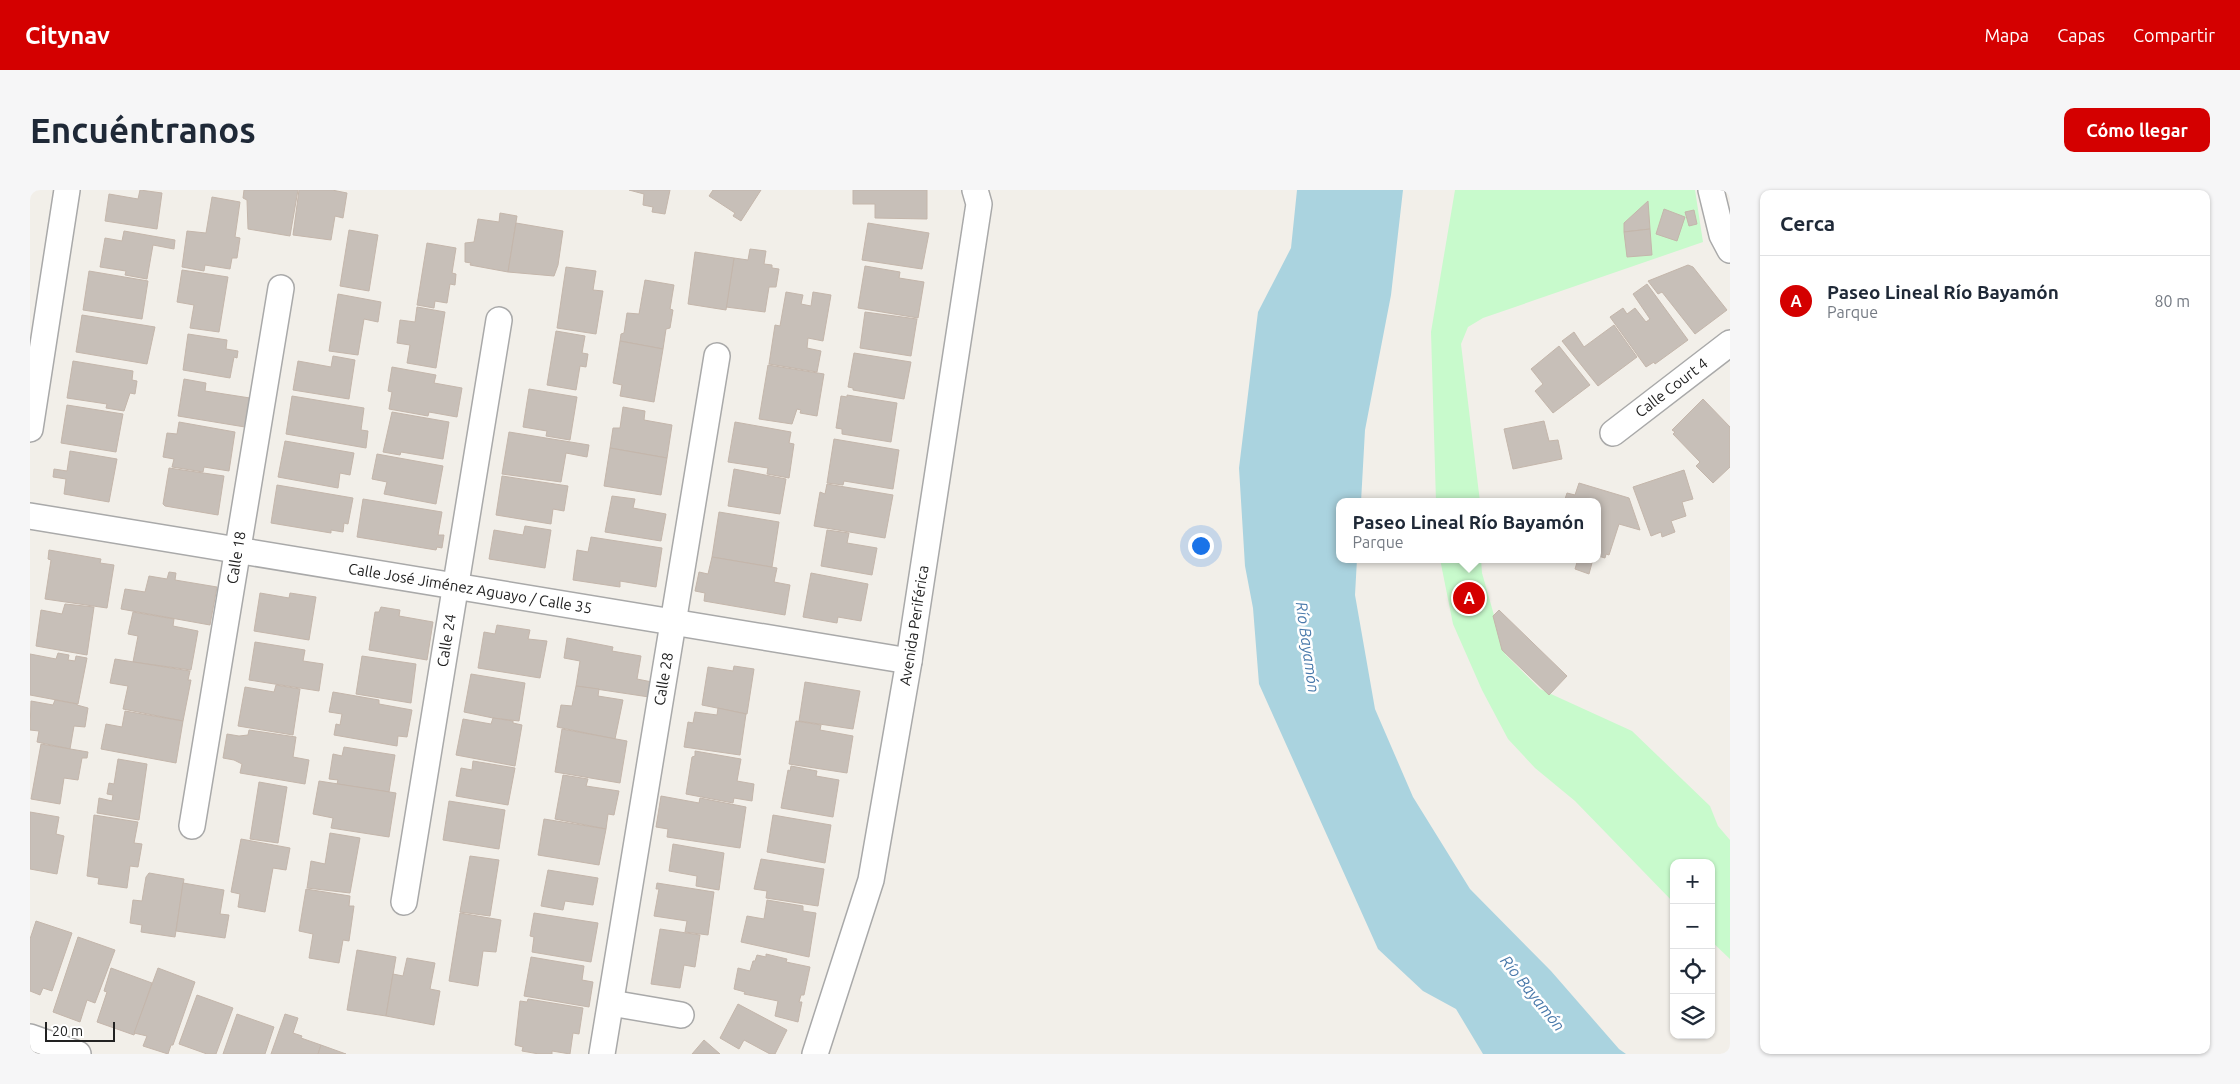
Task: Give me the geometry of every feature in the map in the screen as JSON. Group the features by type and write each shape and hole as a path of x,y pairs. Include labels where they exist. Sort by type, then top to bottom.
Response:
{"street":[{"path":"30,429 68,190"},
{"name":"Avenida Periférica","path":"815,1054 871,880 910,661 978,204 975,190"},
{"path":"1711,190 1722,235 1730,250"},
{"name":"Calle 18","path":"192,826 281,288"},
{"name":"Calle 24","path":"404,902 499,320"},
{"name":"Calle Court 4","path":"1613,433 1730,343"},
{"name":"Calle 28","path":"602,1054 717,356"},
{"name":"Calle José Jiménez Aguayo / Calle 35","path":"30,516 910,661"},
{"path":"611,1003 681,1015"},
{"path":"30,1037 78,1054"}],"green space":[{"path":"1455,190 1695,190 1703,242 1483,318 1468,327 1461,344 1480,498 1436,498 1431,332"},
{"path":"1441,563 1481,563 1482,573 1505,654 1540,689 1632,731 1710,806 1718,826 1730,840 1730,959 1715,945 1715,859 1670,859 1670,899 1575,801 1535,768 1508,739 1482,690 1453,624"}],"water":[{"name":"Río Bayamón","path":"1297,190 1403,190 1391,295 1365,430 1361,498 1336,498 1336,563 1357,563 1355,595 1375,709 1413,797 1470,889 1551,971 1619,1049 1626,1054 1483,1054 1456,1009 1423,991 1378,949 1259,684 1253,608 1245,566 1239,468 1258,312 1291,248"}],"building":[{"path":"140,190 162,193 157,229 105,221 109,194 138,199"},
{"path":"244,190 298,190 290,236 248,229 247,200 243,198"},
{"path":"299,190 332,190 347,193 343,218 335,216 331,240 293,235"},
{"path":"629,190 670,190 665,214 652,212 653,207 643,205 644,194"},
{"path":"713,190 761,190 741,221 733,216 735,213 709,196"},
{"path":"853,190 927,190 927,219 875,218 875,204 853,204"},
{"path":"212,197 240,202 235,237 240,238 237,258 232,258 230,269 205,265 204,271 182,267 187,231 206,233"},
{"path":"1648,201 1650,229 1624,232 1624,223"},
{"path":"1664,209 1685,217 1677,241 1656,234"},
{"path":"1694,210 1697,224 1689,226 1685,212"},
{"path":"500,213 517,216 508,272 470,265 471,263 465,262 465,243 474,242 478,219 499,222"},
{"path":"516,223 563,231 558,265 554,276 508,272"},
{"path":"868,223 929,233 922,269 862,260"},
{"path":"1650,229 1652,255 1627,257 1624,232"},
{"path":"349,230 378,235 369,291 340,286"},
{"path":"124,231 175,240 174,249 153,245 147,279 125,275 126,271 100,267 105,238 122,241"},
{"path":"427,243 456,248 452,273 456,274 455,285 450,284 447,303 435,301 434,308 417,305"},
{"path":"750,249 766,251 764,264 772,265 772,268 779,269 776,287 769,287 765,312 726,307 734,258 748,260"},
{"path":"695,252 734,258 726,310 688,304"},
{"path":"1688,265 1693,267 1727,310 1695,334 1662,292 1658,294 1648,281"},
{"path":"865,266 900,272 899,278 924,282 918,318 858,308"},
{"path":"566,267 596,271 593,290 603,291 596,334 557,328"},
{"path":"182,270 228,277 219,332 190,328 194,305 177,302"},
{"path":"89,271 148,281 142,319 83,310"},
{"path":"645,280 674,285 670,309 673,310 670,328 666,329 663,349 620,341 621,334 624,333 627,313 639,314"},
{"path":"1647,284 1688,340 1655,364 1654,362 1646,367 1610,317 1623,308 1627,314 1635,308 1646,322 1650,319 1633,294"},
{"path":"786,292 803,295 801,304 811,306 813,292 831,295 823,341 808,338 807,348 821,351 817,372 769,364 775,325 780,326"},
{"path":"338,294 381,302 378,322 364,319 358,355 329,351"},
{"path":"417,307 445,312 436,368 407,363 410,345 397,343 400,320 415,322"},
{"path":"865,312 917,319 911,356 860,348"},
{"path":"82,315 155,327 147,364 76,352"},
{"path":"1614,325 1637,357 1598,386 1562,341 1574,332 1584,347"},
{"path":"556,331 585,336 582,353 588,354 586,367 580,366 576,390 547,385"},
{"path":"188,334 227,340 226,349 238,351 237,358 234,357 230,378 183,370"},
{"path":"620,341 663,349 654,402 620,396 622,385 613,383"},
{"path":"1559,346 1590,385 1553,413 1535,391 1543,384 1531,369"},
{"path":"854,353 911,362 904,399 853,390 853,388 848,387"},
{"path":"333,356 355,360 349,399 293,390 298,361 331,367"},
{"path":"73,361 133,371 132,380 137,381 135,394 130,393 124,411 106,408 107,404 67,398"},
{"path":"768,365 824,374 817,416 800,413 801,410 797,409 792,424 759,419"},
{"path":"392,367 436,375 434,383 462,388 457,417 429,412 428,416 389,409 392,392 388,391"},
{"path":"184,379 206,383 205,391 250,398 245,427 178,416"},
{"path":"529,389 577,397 570,440 546,436 547,431 523,427"},
{"path":"847,395 897,403 891,442 842,434 842,429 836,428 841,396 847,397"},
{"path":"292,396 364,408 361,430 368,431 366,448 286,434"},
{"path":"1703,399 1730,427 1730,467 1713,483 1696,466 1700,462 1673,434 1675,432 1672,430"},
{"path":"67,405 123,414 116,452 61,443"},
{"path":"623,407 645,411 644,420 672,425 667,458 610,448 613,428 620,428"},
{"path":"392,412 449,422 443,459 401,452 400,455 383,452"},
{"path":"1544,421 1549,441 1558,440 1562,459 1513,469 1504,429"},
{"path":"179,422 235,432 229,471 204,467 203,472 172,467 174,459 163,457 167,433 177,434"},
{"path":"735,422 791,432 789,443 794,444 789,478 767,474 768,468 728,462"},
{"path":"509,432 589,445 587,457 566,453 561,482 502,474"},
{"path":"834,439 899,450 893,489 844,481 843,485 827,483"},
{"path":"285,441 354,453 350,475 340,473 338,488 278,477"},
{"path":"610,448 667,458 661,495 604,486"},
{"path":"70,451 117,459 109,502 64,494 66,479 53,477 54,469 67,471"},
{"path":"377,454 443,466 436,504 384,494 387,482 372,479"},
{"path":"169,468 224,476 218,515 165,506 163,504"},
{"path":"734,469 786,479 780,514 728,506"},
{"path":"1684,470 1693,499 1682,502 1686,516 1671,521 1675,532 1662,537 1661,532 1651,536 1633,487"},
{"path":"502,476 568,486 564,511 553,509 551,524 496,515"},
{"path":"1579,483 1629,498 1640,530 1619,524 1609,555 1606,554 1605,558 1601,557 1601,498 1565,498 1567,493 1575,495"},
{"path":"827,484 893,495 885,538 814,526 820,492 825,494"},
{"path":"277,485 353,498 348,524 344,523 343,532 331,530 331,533 271,523"},
{"path":"612,496 635,499 633,508 666,514 661,541 605,532"},
{"path":"363,499 442,512 438,535 444,535 442,548 437,547 436,550 357,537"},
{"path":"719,512 779,522 772,567 712,557"},
{"path":"525,526 551,530 545,568 489,559 494,530 523,535"},
{"path":"827,530 849,533 847,543 877,548 872,575 821,566"},
{"path":"591,537 662,548 656,587 620,581 620,587 573,580 577,550 588,552"},
{"path":"49,550 101,559 100,563 114,565 107,608 45,599 51,560 48,559"},
{"path":"712,557 777,568 774,582 790,585 785,615 704,601 705,593 695,591 699,572 708,574"},
{"path":"1577,563 1592,563 1589,574 1575,569"},
{"path":"169,572 176,573 175,580 217,587 210,625 121,609 125,589 145,592 149,576 167,579"},
{"path":"811,573 868,584 861,621 838,617 837,623 803,617"},
{"path":"260,593 289,598 290,593 316,597 309,640 254,631"},
{"path":"65,604 94,607 87,655 36,646 41,610 62,614"},
{"path":"381,607 400,610 399,616 433,622 427,660 369,650 375,612 379,612"},
{"path":"1499,610 1567,676 1549,695 1502,650 1493,616"},
{"path":"133,612 174,619 173,626 198,631 191,670 133,662 138,636 128,634"},
{"path":"497,625 530,630 528,639 547,641 540,678 478,668 484,632 495,634"},
{"path":"567,638 613,647 612,651 641,656 637,679 652,682 649,697 576,686 580,661 564,658"},
{"path":"255,642 305,650 303,661 323,664 319,691 249,680"},
{"path":"58,653 69,655 68,660 75,661 76,656 87,658 78,704 30,695 30,654 56,659"},
{"path":"362,656 416,664 411,703 356,694"},
{"path":"115,659 190,671 188,680 191,680 183,721 123,709 128,686 110,683"},
{"path":"734,666 754,669 747,714 702,705 708,667 733,671"},
{"path":"471,674 525,683 519,721 464,712"},
{"path":"805,682 860,691 853,729 799,721"},
{"path":"276,685 300,689 293,735 238,726 245,687 274,692"},
{"path":"576,686 599,689 598,696 623,700 615,739 557,727 561,705 572,706"},
{"path":"333,692 379,700 379,704 412,710 407,737 398,736 397,746 334,735 336,724 340,725 342,714 329,712"},
{"path":"55,700 88,708 85,727 74,726 70,749 37,742 39,731 30,730 31,701 53,705"},
{"path":"718,708 746,714 740,755 684,747 688,722 693,723 695,712 717,715"},
{"path":"125,711 183,721 176,763 101,749 106,724 122,727"},
{"path":"493,718 513,721 513,723 522,725 515,766 456,755 463,719 491,724"},
{"path":"796,721 821,725 820,730 853,736 847,773 789,764"},
{"path":"562,729 627,741 620,783 555,772"},
{"path":"249,730 296,737 293,757 309,760 305,784 240,773 242,764 223,758 227,734 248,735"},
{"path":"41,744 88,752 87,758 82,758 78,780 64,778 60,804 31,799"},
{"path":"344,747 395,755 389,792 337,784 338,780 329,779 333,754 342,756"},
{"path":"695,751 741,759 737,781 754,784 752,801 734,798 733,803 686,794 692,757 695,756"},
{"path":"118,759 147,764 139,820 97,813 99,798 112,801 113,795 107,794 109,783 114,784"},
{"path":"473,761 515,768 508,805 456,796 461,768 472,770"},
{"path":"791,766 817,771 816,776 839,780 833,817 781,808 788,770 790,771"},
{"path":"563,775 588,779 586,786 619,791 614,815 608,814 606,829 555,819"},
{"path":"319,781 396,793 389,837 331,828 333,818 313,814"},
{"path":"259,782 287,787 278,843 250,839"},
{"path":"661,796 699,803 700,798 746,807 740,848 667,837 668,829 656,827"},
{"path":"449,801 505,810 499,849 443,840"},
{"path":"30,812 59,817 56,834 64,836 57,874 30,869"},
{"path":"94,815 138,822 134,843 142,844 138,867 130,866 127,888 98,884 99,878 87,876"},
{"path":"773,815 831,825 825,863 767,852"},
{"path":"544,819 606,829 599,865 538,855"},
{"path":"330,833 360,838 350,893 307,888 311,861 325,864"},
{"path":"241,839 290,848 286,870 273,868 265,912 238,907 240,894 231,892"},
{"path":"673,844 724,853 719,890 696,886 697,876 669,871"},
{"path":"470,856 499,860 490,916 460,912"},
{"path":"761,859 824,869 818,906 766,898 767,891 754,889"},
{"path":"548,870 598,878 593,905 565,901 563,910 541,906"},
{"path":"149,873 184,879 175,937 141,932 142,925 130,923 133,900 142,901 146,877"},
{"path":"183,883 224,890 220,914 229,915 225,938 176,931"},
{"path":"657,883 714,892 708,935 685,932 687,921 654,916 659,889 656,889"},
{"path":"306,889 350,896 349,906 354,906 349,941 343,940 339,963 309,958 313,934 299,931"},
{"path":"767,900 803,906 803,911 816,913 809,957 741,942 747,916 764,919"},
{"path":"460,913 501,920 496,952 483,951 478,986 449,981"},
{"path":"534,913 598,923 591,962 532,952 534,937 530,936"},
{"path":"36,921 72,933 52,991 43,988 40,995 30,991 30,939"},
{"path":"660,929 700,935 695,967 684,965 680,988 651,984"},
{"path":"78,937 115,950 95,1003 87,1000 80,1022 53,1012"},
{"path":"357,950 396,957 386,1016 347,1010"},
{"path":"766,954 787,959 786,962 810,967 804,995 801,995 799,1002 802,1002 798,1022 775,1016 778,1001 744,994 745,992 734,989 738,968 750,971 757,955 766,957"},
{"path":"531,957 584,966 582,980 593,982 589,1007 524,996"},
{"path":"407,958 435,963 430,989 440,991 434,1025 386,1016 393,974 403,976"},
{"path":"111,968 152,983 134,1035 97,1022 107,992 104,991"},
{"path":"158,968 195,982 173,1045 171,1045 168,1054 143,1046 147,1036 134,1033"},
{"path":"197,995 233,1008 216,1054 207,1054 179,1044"},
{"path":"528,999 583,1008 579,1034 573,1033 570,1054 552,1051 552,1054 539,1054 522,1051 523,1047 515,1045 520,1001 527,1002"},
{"path":"738,1004 787,1030 775,1054 770,1054 744,1040 739,1049 720,1038"},
{"path":"237,1014 274,1027 265,1054 223,1054"},
{"path":"285,1014 298,1018 293,1033 321,1045 318,1054 271,1054"},
{"path":"704,1040 720,1054 692,1054"},
{"path":"321,1045 346,1054 318,1054"}],"place":[{"name":"Paseo Lineal Río Bayamón","path":"1469,598"}]}
